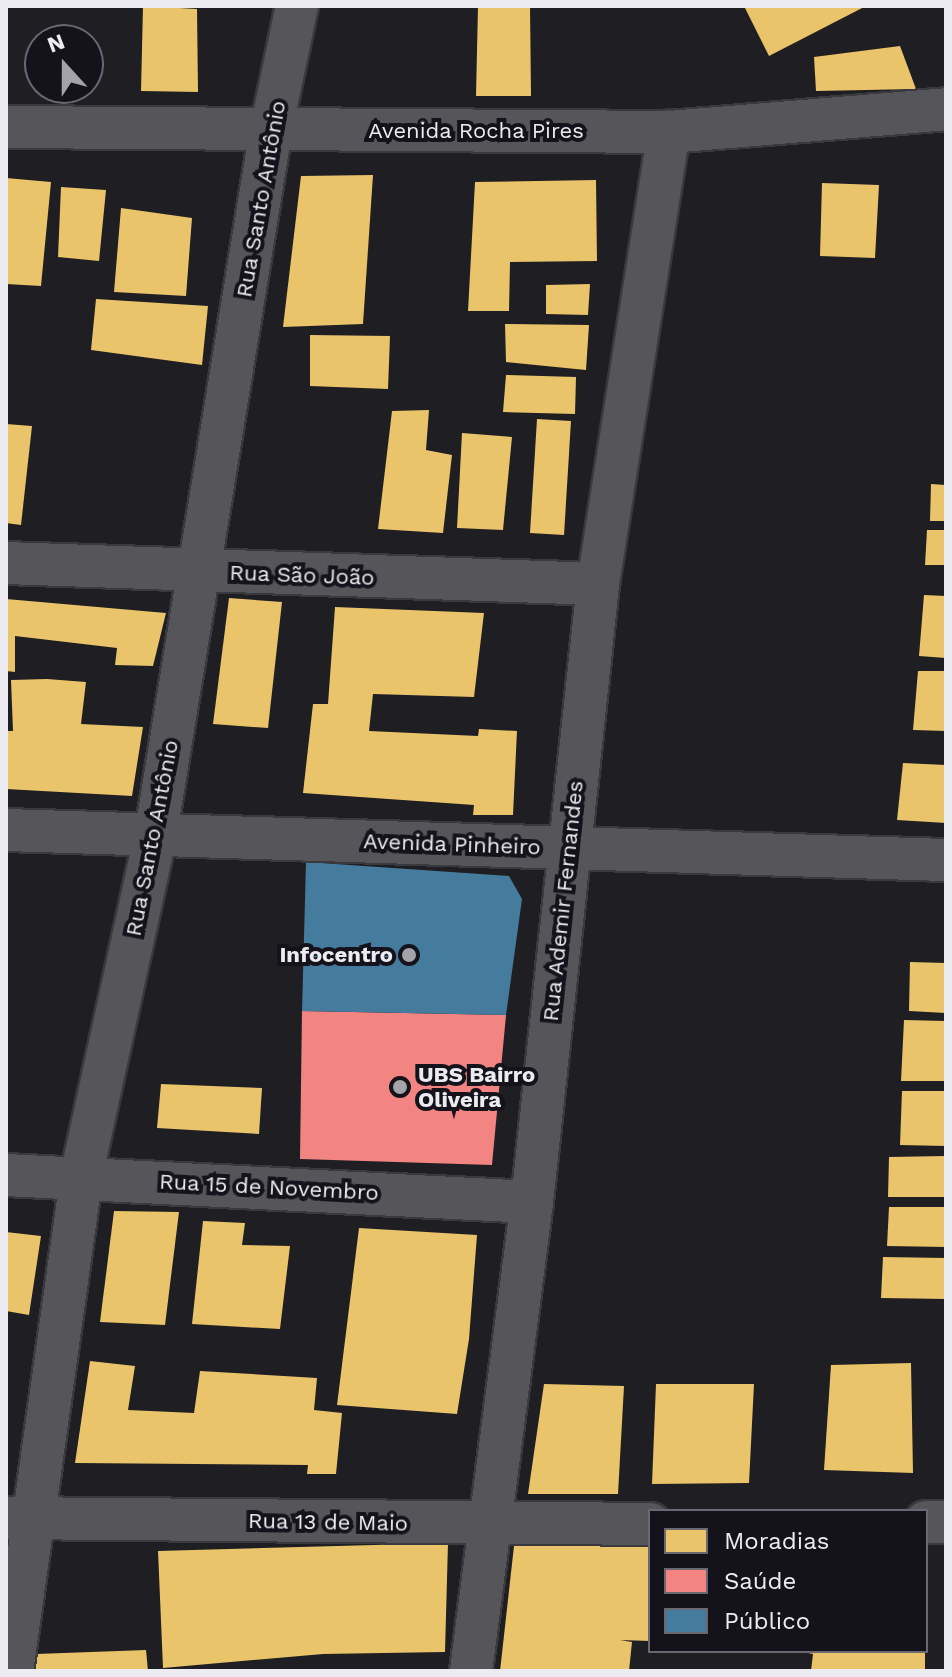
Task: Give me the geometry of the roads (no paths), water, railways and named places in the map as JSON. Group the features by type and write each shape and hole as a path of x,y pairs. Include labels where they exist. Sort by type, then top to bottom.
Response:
{"street":[{"name":"Rua Santo Antônio","path":"12,1671 20,1518 81,1177 156,832 271,130 297,6"},
{"name":"Avenida Rocha Pires","path":"6,127 669,132 946,109"},
{"name":"Rua Ademir Fernandes","path":"471,1671 532,1202 567,848 598,584 669,132"},
{"name":"Rua São João","path":"6,563 598,584"},
{"name":"Avenida Pinheiro","path":"6,830 156,832 946,860"},
{"name":"Rua 15 de Novembro","path":"6,1175 532,1202"},
{"name":"Rua 13 de Maio","path":"20,1518 648,1524"}],"place":[{"name":"Infocentro","path":"409,955"},
{"name":"UBS Bairro Oliveira","path":"400,1087"}]}
